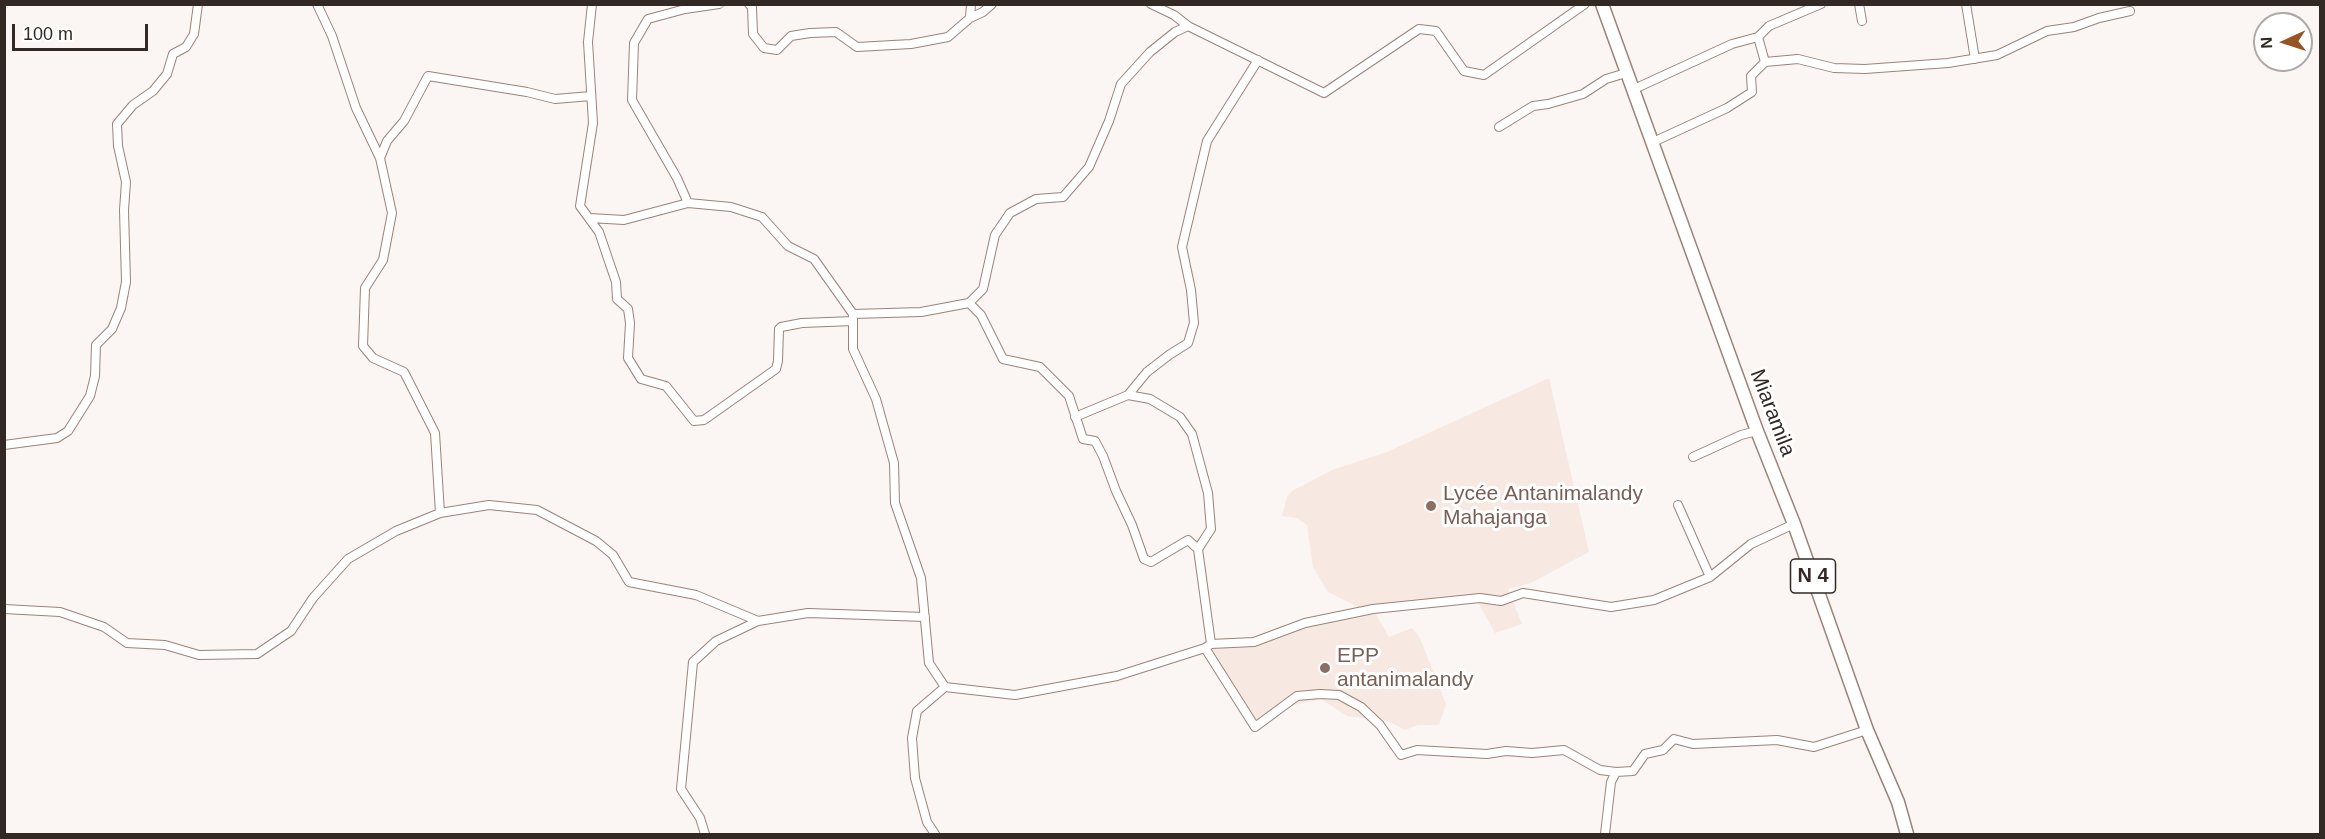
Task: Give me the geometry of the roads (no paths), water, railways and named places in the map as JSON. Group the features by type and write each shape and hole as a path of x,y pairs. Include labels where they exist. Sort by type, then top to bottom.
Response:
{"main road":[{"name":"Miaramila","path":"1602,4 1757,431 1794,524 1867,730 1898,802 1907,834"}],"street":[{"path":"4,445 57,438 68,431 90,396 95,375 96,345 112,329 122,308 126,282 124,210 126,182 118,146 117,124 133,105 153,91 167,74 173,54 186,48 194,34 198,4"},
{"path":"317,4 332,36 356,108 380,158 393,213 383,260 365,288 363,346 373,358 404,372 435,432 440,513"},
{"path":"592,4 588,42 593,123 580,206 599,231 616,282 617,299 628,309 630,323 628,358 641,379 666,386 694,421 704,420 776,369 781,327 853,317 921,312 969,303 983,289 995,235 1010,213 1036,200 1063,197 1089,166 1109,121 1121,84 1150,52 1175,32 1188,26"},
{"path":"688,203 677,178 632,100 634,43 648,19 685,9 719,4"},
{"path":"749,4 752,7 753,34 764,48 777,50 791,36 810,33 836,32 857,47 911,44 948,37 970,18 983,12 992,4"},
{"path":"970,18 971,4"},
{"path":"1151,4 1174,15 1188,26 1324,93 1419,29 1436,31 1464,71 1484,75 1586,4"},
{"path":"1632,90 1732,44 1758,37 1769,26 1821,4"},
{"path":"1859,4 1862,21"},
{"path":"1966,4 1975,59"},
{"path":"1651,143 1727,108 1752,92 1750,76 1765,62 1798,59 1834,68 1865,69 1948,63 1997,55 2047,31 2074,27 2130,11"},
{"path":"1758,37 1765,62"},
{"path":"1075,417 1128,395 1147,372 1188,343 1194,322 1191,290 1182,247 1207,141 1258,60"},
{"path":"1499,127 1533,106 1583,94 1606,79 1626,73"},
{"path":"380,158 387,141 404,121 428,76 527,92 555,99 591,96"},
{"path":"590,218 624,220 688,203 731,207 762,217 788,246 814,259 853,317 853,349 876,399 894,463 895,503 921,578 929,663 945,687"},
{"path":"969,303 981,315 1003,358 1040,367 1069,396 1083,439 1095,441 1103,456 1144,559 1151,562 1188,540 1198,549"},
{"path":"1128,395 1150,399 1180,417 1192,434 1208,493 1211,529 1198,549 1208,646 1255,727 1297,696 1339,695 1361,707 1380,725 1401,755 1417,750 1487,754 1506,751 1532,753 1564,750 1600,770 1616,772 1633,771 1645,754 1663,750 1674,739 1693,744 1777,740 1814,747 1867,730"},
{"path":"1693,457 1741,435 1757,431"},
{"path":"4,609 60,612 104,627 126,643 165,645 200,656 257,654 291,631 313,598 348,559 396,531 440,513 489,505 537,510 596,541 613,555 629,582 696,595 758,621"},
{"path":"1678,505 1710,578"},
{"path":"935,834 927,822 915,778 912,738 918,711 945,687 1015,695 1116,676 1208,646 1254,642 1305,623 1373,609 1480,598 1501,601 1522,593 1611,607 1654,600 1710,578 1751,544 1794,524"},
{"path":"705,834 700,818 681,789 693,662 716,641 758,621 808,613 925,617"},
{"path":"1605,834 1611,782 1616,772"}],"place":[{"name":"Lycée Antanimalandy Mahajanga","path":"1431,506"},
{"name":"EPP antanimalandy","path":"1325,668"}]}
